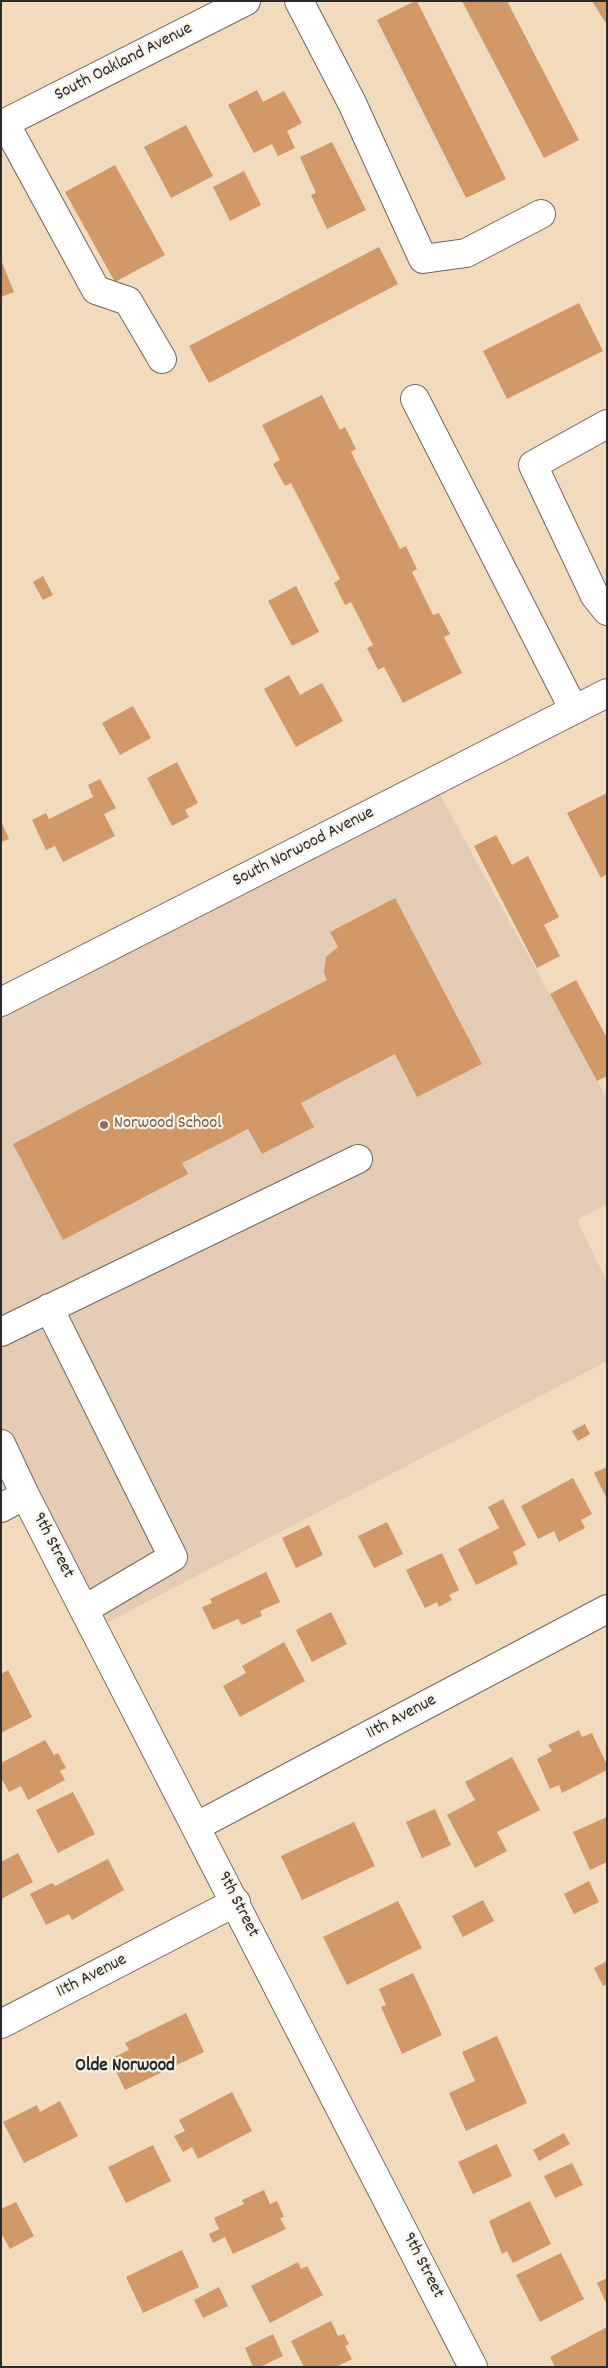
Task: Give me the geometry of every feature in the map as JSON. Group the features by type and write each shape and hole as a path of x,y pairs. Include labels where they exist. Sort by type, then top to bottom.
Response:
{"street":[{"name":"South Oakland Avenue","path":"3,124 246,1"},
{"path":"299,1 352,103 423,259 466,253 541,214"},
{"path":"3,124 96,290 128,301 162,360"},
{"path":"416,399 574,710"},
{"path":"607,424 533,465 595,596 607,611"},
{"name":"South Norwood Avenue","path":"1,1002 607,694"},
{"path":"1,1332 358,1158"},
{"path":"49,1308 173,1557 84,1609"},
{"name":"9th Street","path":"1,1444 25,1495 197,1826 473,2367"},
{"path":"1,1508 25,1495"},
{"name":"11th Avenue","path":"197,1826 607,1610"},
{"name":"11th Avenue","path":"1,2024 236,1902"}],"shaded area":[{"path":"433,782 607,1099 607,1204 577,1220 607,1282 607,1361 95,1629 1,1444 1,1002"}],"building":[{"path":"417,1 506,179 466,198 377,20"},
{"path":"462,1 507,1 579,140 544,158"},
{"path":"592,1 607,1 607,21 605,22"},
{"path":"257,90 263,102 284,91 302,123 287,131 295,148 278,156 272,144 254,153 228,105"},
{"path":"186,125 213,176 171,198 144,147"},
{"path":"332,142 366,210 327,229 311,195 316,193 300,157"},
{"path":"115,165 165,255 115,282 65,192"},
{"path":"244,171 261,205 230,221 213,187"},
{"path":"379,247 398,284 209,383 189,346"},
{"path":"1,260 14,292 1,297"},
{"path":"579,303 603,351 507,399 483,351"},
{"path":"322,395 340,430 345,427 356,449 351,452 400,549 406,546 417,569 412,572 433,615 439,613 450,634 444,637 462,673 403,703 384,667 378,670 367,648 373,645 351,602 345,605 334,583 340,579 291,483 285,486 273,464 280,460 262,425"},
{"path":"43,576 53,595 43,600 33,582"},
{"path":"296,586 319,632 292,646 268,601"},
{"path":"289,675 300,695 322,683 343,721 296,747 264,689"},
{"path":"133,706 151,738 120,755 102,723"},
{"path":"177,762 198,803 185,810 189,817 172,826 147,778"},
{"path":"100,779 116,808 104,814 115,836 63,862 55,846 46,850 32,820 46,813 49,819 93,797 88,785"},
{"path":"607,793 607,874 601,878 567,813"},
{"path":"1,821 9,839 1,842"},
{"path":"496,835 512,865 528,856 559,917 544,925 560,956 537,968 474,846"},
{"path":"395,898 482,1064 417,1097 395,1054 301,1103 314,1127 262,1154 248,1129 182,1163 188,1174 63,1240 13,1144 327,980 324,972 326,957 338,947 330,932"},
{"path":"576,980 607,1038 607,1076 597,1081 550,994"},
{"path":"585,1424 590,1434 578,1441 572,1431"},
{"path":"607,1467 607,1499 594,1473"},
{"path":"573,1478 592,1514 581,1520 585,1528 559,1542 554,1531 538,1539 521,1506"},
{"path":"503,1499 526,1545 513,1552 518,1564 476,1585 458,1549 499,1528 488,1507"},
{"path":"387,1522 403,1554 374,1568 358,1536"},
{"path":"309,1525 323,1555 296,1568 282,1538"},
{"path":"442,1553 459,1590 449,1595 452,1600 439,1607 437,1602 425,1608 406,1570"},
{"path":"266,1572 280,1602 260,1611 262,1616 242,1625 238,1619 213,1630 202,1607 212,1603 210,1599"},
{"path":"331,1612 347,1644 312,1662 296,1630"},
{"path":"284,1642 305,1681 240,1717 223,1686 246,1673 242,1666"},
{"path":"8,1670 32,1717 1,1733 1,1674"},
{"path":"579,1730 582,1737 592,1733 607,1765 607,1770 562,1793 559,1785 550,1789 537,1759 552,1751 548,1745"},
{"path":"45,1740 54,1755 58,1753 66,1768 60,1771 65,1780 28,1800 21,1786 9,1792 1,1778 1,1763"},
{"path":"512,1757 540,1810 497,1832 507,1851 475,1868 447,1815 475,1800 465,1782"},
{"path":"73,1792 95,1834 58,1853 36,1810"},
{"path":"435,1809 451,1845 422,1858 406,1822"},
{"path":"607,1817 607,1862 590,1870 573,1832"},
{"path":"354,1822 375,1866 302,1900 281,1856"},
{"path":"18,1853 33,1882 1,1899 1,1862"},
{"path":"108,1859 124,1890 72,1920 69,1914 46,1925 30,1894 52,1883 55,1886"},
{"path":"589,1881 599,1902 574,1914 564,1894"},
{"path":"483,1900 494,1921 463,1937 452,1916"},
{"path":"398,1901 422,1948 347,1985 323,1937"},
{"path":"607,1961 607,1984 603,1986 594,1968"},
{"path":"413,1973 442,2035 402,2054 381,2007 386,2005 379,1989"},
{"path":"186,2013 204,2052 125,2090 110,2059 129,2050 125,2043"},
{"path":"497,2036 527,2103 466,2131 449,2093 475,2081 462,2052"},
{"path":"232,2092 252,2131 198,2159 192,2147 183,2152 174,2136 185,2131 179,2120"},
{"path":"60,2101 78,2136 24,2163 3,2122 37,2105 40,2112"},
{"path":"564,2133 570,2144 539,2161 533,2150"},
{"path":"497,2144 512,2176 473,2194 458,2162"},
{"path":"153,2145 171,2181 126,2203 108,2167"},
{"path":"572,2163 583,2185 555,2198 544,2176"},
{"path":"264,2190 270,2204 277,2201 284,2217 280,2218 286,2229 233,2254 225,2237 213,2243 209,2234 219,2229 214,2218 244,2204 242,2200"},
{"path":"530,2201 551,2244 513,2263 507,2251 502,2254 489,2221"},
{"path":"16,2202 34,2236 10,2249 1,2233 1,2209"},
{"path":"182,2250 199,2287 143,2313 126,2277"},
{"path":"561,2253 584,2299 540,2322 516,2275"},
{"path":"298,2262 301,2269 307,2266 323,2295 270,2323 251,2286"},
{"path":"607,2278 607,2305 597,2283"},
{"path":"219,2287 228,2306 203,2318 194,2300"},
{"path":"331,2321 338,2336 344,2334 349,2344 345,2346 352,2359 336,2367 304,2367 291,2341"},
{"path":"607,2327 607,2367 555,2367 550,2357"},
{"path":"273,2334 283,2356 260,2367 253,2367 245,2348"}],"place":[{"name":"Norwood School","path":"104,1125"}],"district":[{"name":"Olde Norwood","path":"125,2067"}]}
